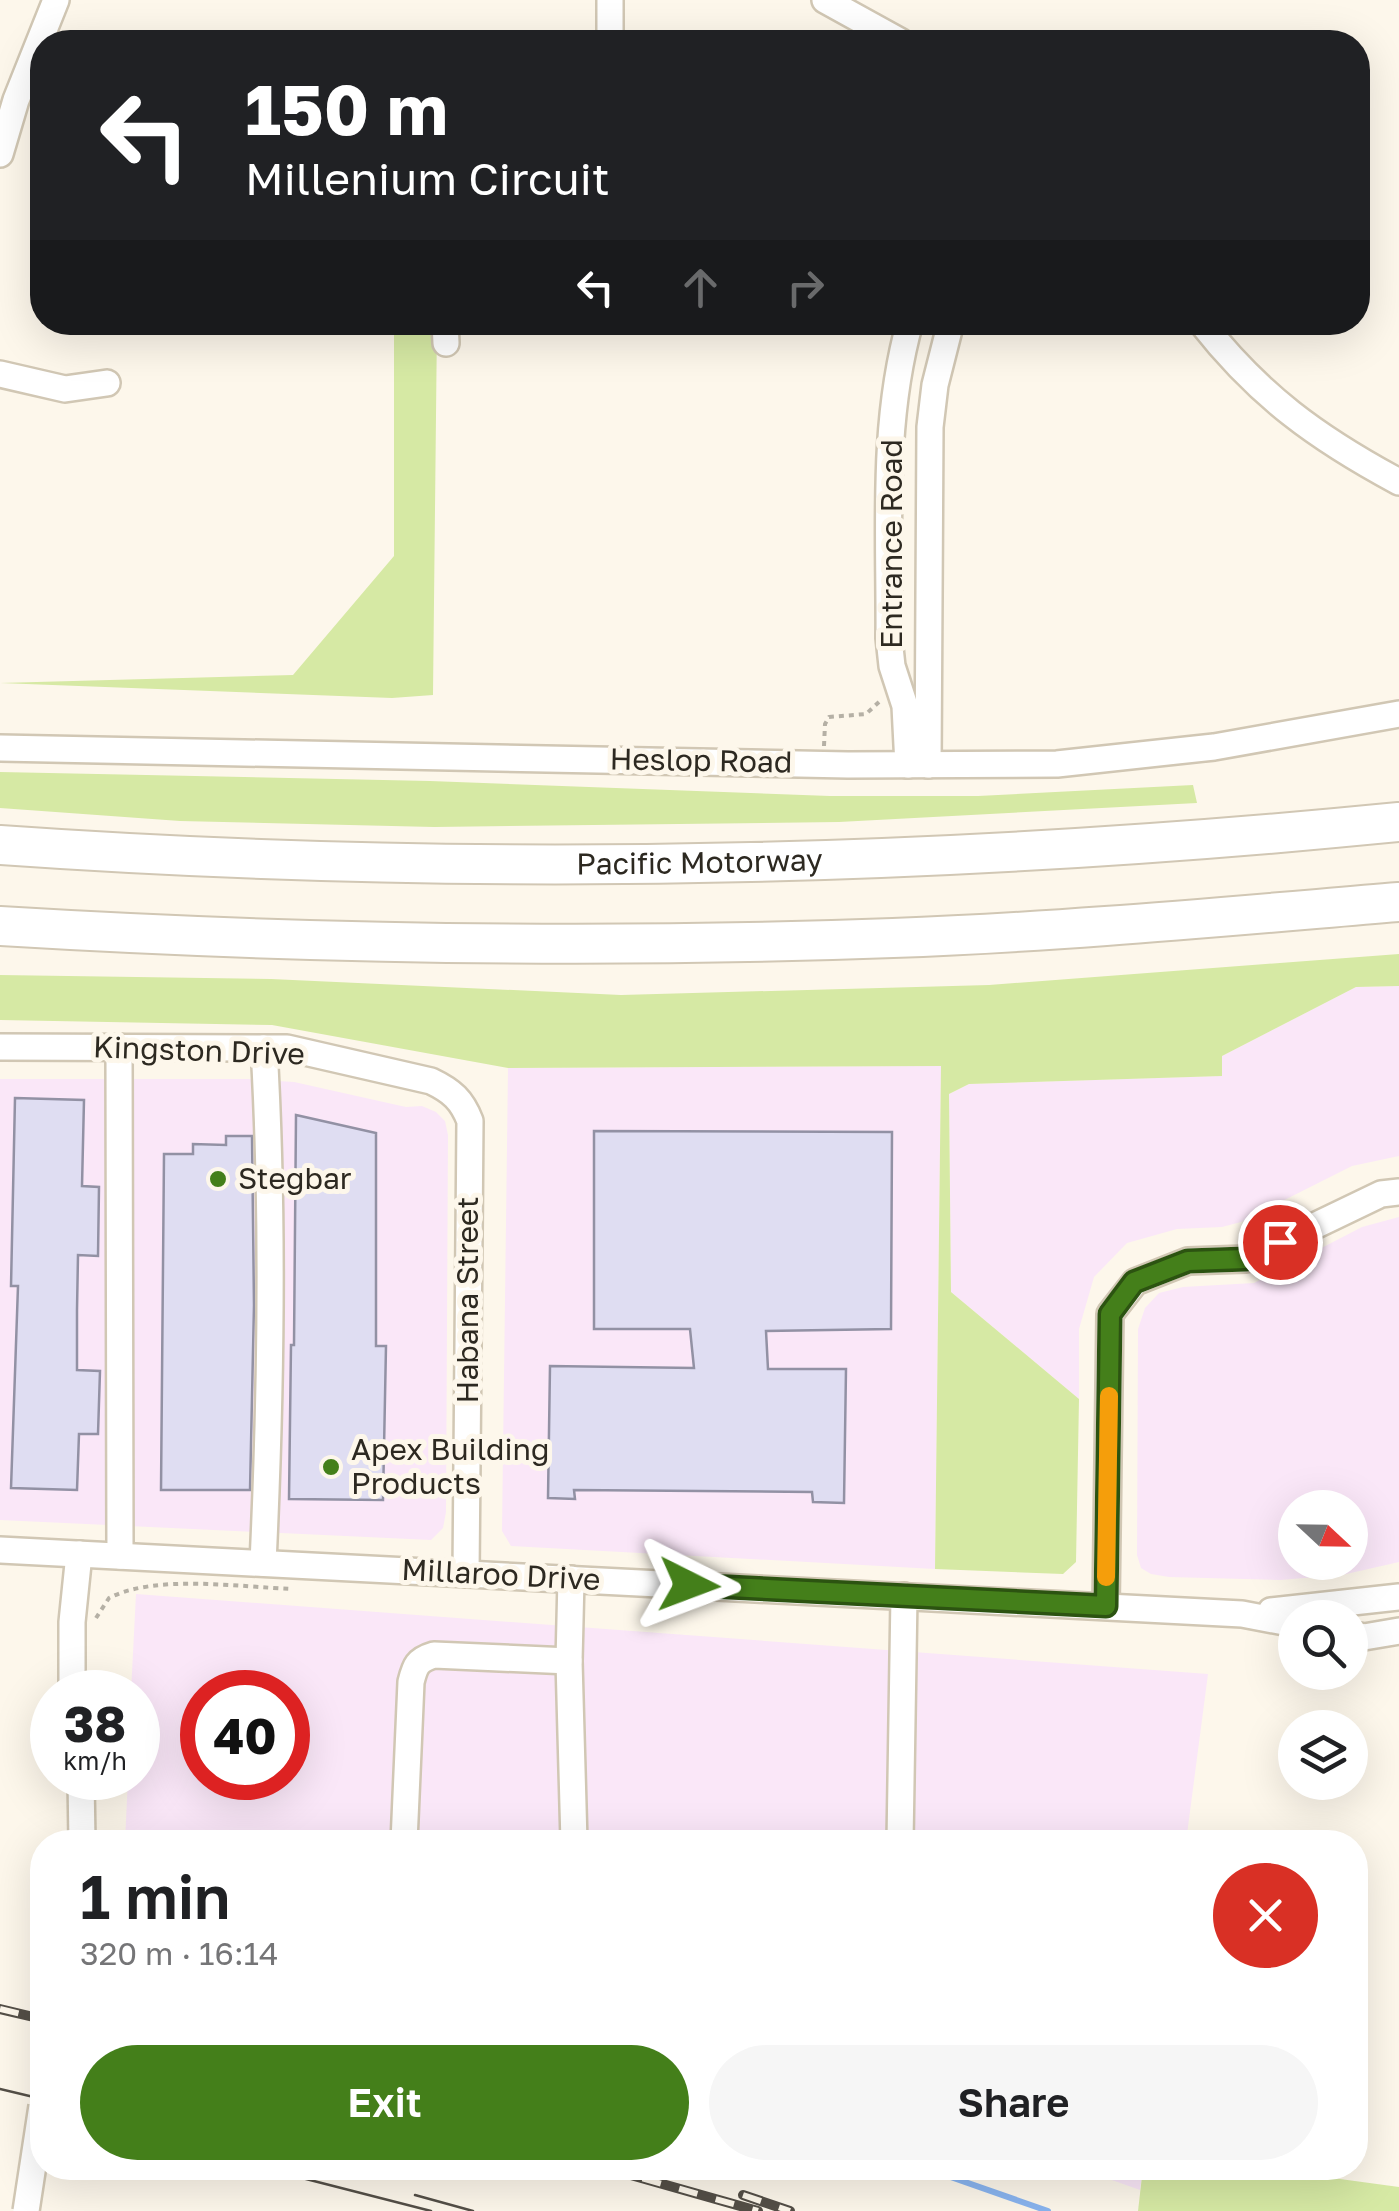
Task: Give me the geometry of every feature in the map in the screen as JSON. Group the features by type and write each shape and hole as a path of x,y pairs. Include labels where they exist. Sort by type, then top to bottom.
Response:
{"highway":[{"name":"Pacific Motorway","path":"0,845 248,859 545,865 836,860 1116,846 1399,822"},
{"path":"0,926 208,939 379,943 874,938 1119,926 1399,902"}],"street":[{"path":"44,30 56,0"},
{"path":"610,0 610,30"},
{"path":"825,0 879,30"},
{"path":"0,154 30,65"},
{"name":"Entrance Road","path":"907,335 897,380 890,458 889,638 892,666 918,765"},
{"name":"Entrance Road","path":"918,765 929,463 935,386 949,335"},
{"path":"1211,335 1292,416 1333,446 1399,482"},
{"path":"0,374 64,388 106,383"},
{"path":"897,380 935,386"},
{"name":"Heslop Road","path":"0,748 824,764 1057,764 1214,747 1399,714"},
{"name":"Kingston Drive","path":"0,1047 287,1048 432,1081 453,1092"},
{"path":"119,1048 120,1556"},
{"path":"263,1563 270,1385 271,1168 264,1048"},
{"name":"Habana Street","path":"453,1092 465,1107 470,1122 466,1574"},
{"path":"1106,1606 1110,1314 1134,1282 1188,1261 1246,1259 1381,1194 1399,1192"},
{"name":"Millaroo Drive","path":"0,1550 1106,1606 1242,1614 1278,1621"},
{"path":"72,1670 79,1554"},
{"path":"571,1579 574,1830"},
{"path":"900,1830 904,1596"},
{"name":"Millaroo Drive","path":"1242,1614 1399,1597"},
{"path":"1368,1636 1399,1631"},
{"path":"405,1830 415,1665 434,1655 570,1661"},
{"path":"81,1800 82,1830"},
{"path":"26,2211 31,2180"}],"path":[{"path":"824,764 827,719 834,715 866,714 880,702 884,690"},
{"path":"94,1624 99,1609 109,1598 140,1589 186,1585 292,1589"}],"shaded area":[{"path":"1399,986 1399,1156 1352,1166 1241,1222 1177,1229 1127,1243 1094,1277 1079,1329 1079,1399 951,1292 949,1094 969,1084 1221,1076 1222,1056 1356,987"},
{"path":"941,1066 935,1569 511,1546 502,1531 508,1068"},
{"path":"0,1079 294,1082 406,1107 422,1106 445,1121 446,1512 443,1528 431,1540 0,1520"},
{"path":"1399,1217 1399,1562 1368,1569 1368,1490 1278,1490 1278,1580 1169,1577 1141,1568 1137,1555 1138,1329 1145,1308 1159,1293 1183,1287 1254,1283 1362,1227"},
{"path":"136,1594 1208,1674 1188,1830 126,1830 127,1800 160,1800 160,1670 132,1670"},
{"path":"1112,2180 1141,2180 1140,2190"}],"green space":[{"path":"394,335 437,335 433,695 392,698 0,683 293,675 394,556"},
{"path":"0,772 430,781 830,796 978,796 1193,785 1197,803 839,822 434,827 180,821 0,808"},
{"path":"1399,954 1399,986 1356,987 1222,1056 1222,1076 969,1084 949,1094 951,1292 1079,1399 1076,1562 1063,1574 935,1569 941,1066 508,1068 272,1025 0,1020 0,975 271,979 621,995 989,985"},
{"path":"1142,2180 1347,2180 1399,2187 1399,2211 1138,2211"}],"building":[{"path":"15,1098 84,1100 82,1186 99,1187 98,1256 78,1255 77,1310 77,1370 100,1371 98,1434 79,1434 77,1490 11,1488 18,1286 11,1286"},
{"path":"296,1115 376,1133 376,1346 386,1346 383,1500 289,1499"},
{"path":"594,1131 892,1132 891,1329 766,1331 768,1369 846,1369 844,1503 813,1502 812,1492 574,1490 575,1499 548,1498 550,1366 694,1368 690,1329 594,1329"},
{"path":"226,1136 252,1136 250,1490 161,1490 164,1154 193,1154 193,1144 226,1145"}],"waterway":[{"path":"959,2180 1048,2211"}],"tram line":[{"path":"0,2089 30,2096"},
{"path":"310,2180 431,2211"},
{"path":"415,2195 473,2211"}],"railway":[{"path":"0,2009 30,2016"},
{"path":"648,2180 758,2211"},
{"path":"743,2195 790,2211"}],"slow traffic":[{"path":"1106,1577 1109,1396"}],"place":[{"name":"Stegbar","path":"218,1179"},
{"name":"Apex Building Products","path":"331,1467"}],"route":[{"path":"689,1585 1106,1606 1110,1314 1134,1282 1188,1261 1246,1259 1280,1242"}]}
